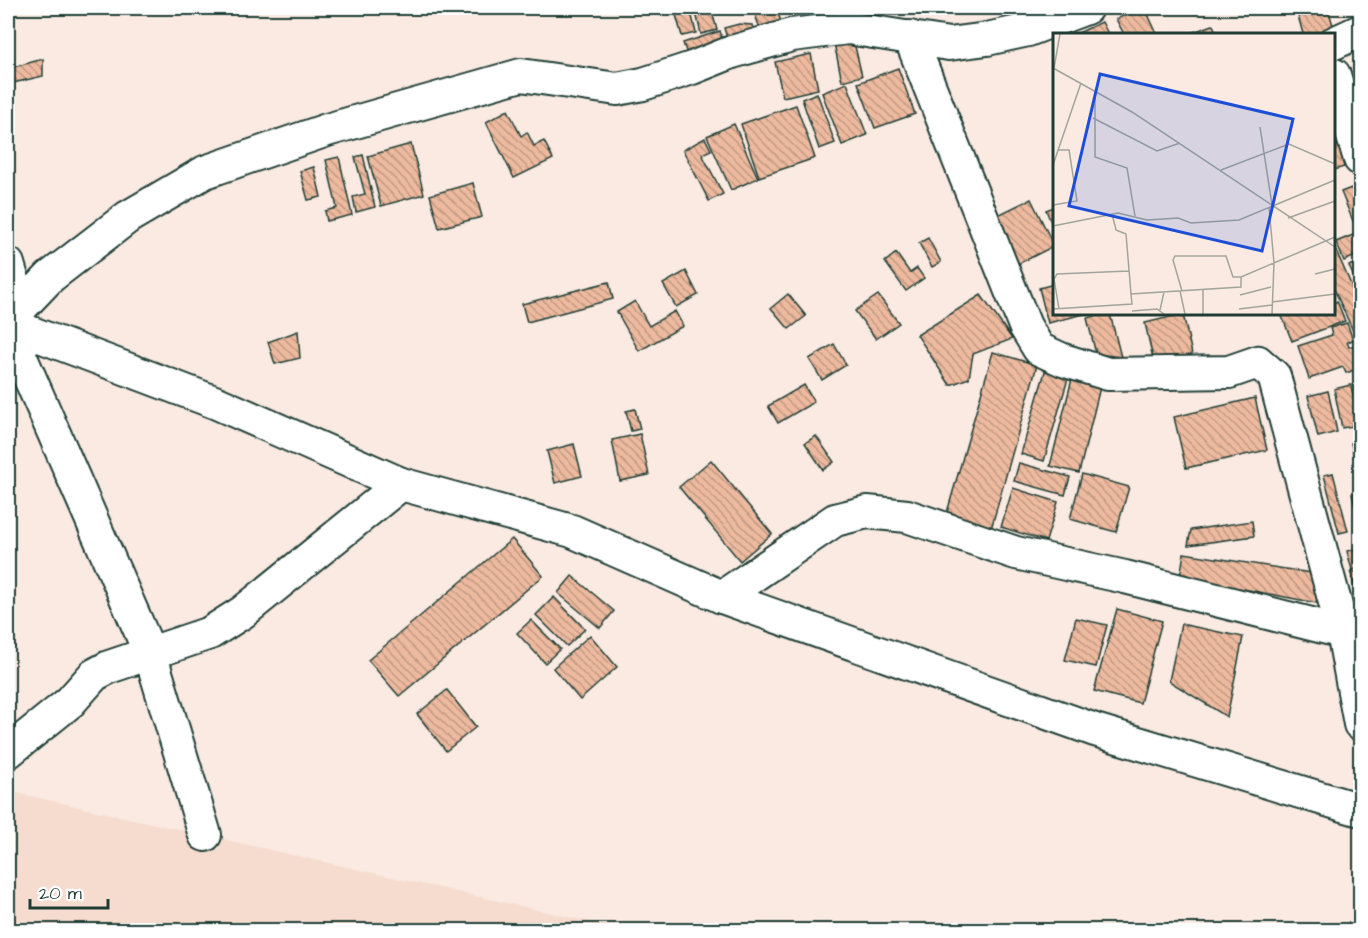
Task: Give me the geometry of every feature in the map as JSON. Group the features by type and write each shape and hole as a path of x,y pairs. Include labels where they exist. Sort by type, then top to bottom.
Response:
{"street":[{"path":"11,320 50,277 128,217 205,172 327,130 521,75 617,89 643,84 732,52 792,35 848,28 949,44 1028,30 1075,9"},
{"path":"1335,43 1360,31"},
{"path":"910,37 1025,326 1039,349 1064,360 1108,374 1229,372 1258,362 1274,376 1343,632 1360,724"},
{"path":"1335,78 1360,159"},
{"path":"8,264 11,320 150,653 205,835"},
{"path":"11,320 218,403 401,484 572,531 722,597 1095,730 1360,810"},
{"path":"8,752 70,702 94,675 109,667 210,633 243,612 401,484"},
{"path":"722,597 835,519 867,512 907,516 1016,553 1125,577 1343,632"}],"shaded area":[{"path":"8,791 627,930 8,930"}],"building":[{"path":"674,8 690,8 696,33 682,36"},
{"path":"695,8 711,8 717,30 701,34"},
{"path":"777,8 781,23 760,29 755,14"},
{"path":"1145,8 1157,33 1123,33 1116,19"},
{"path":"1296,8 1328,8 1334,29 1317,33 1303,33"},
{"path":"1102,22 1108,33 1078,33"},
{"path":"739,24 752,25 754,33 729,44 724,28"},
{"path":"1213,25 1217,33 1191,33"},
{"path":"720,31 723,42 687,54 683,43"},
{"path":"853,38 862,76 842,81 834,43"},
{"path":"811,54 818,89 783,97 775,62"},
{"path":"43,59 43,76 13,83 10,68"},
{"path":"898,68 915,114 875,128 858,83"},
{"path":"847,83 867,135 842,145 822,93"},
{"path":"817,93 835,143 819,149 802,99"},
{"path":"796,105 815,158 759,177 741,124"},
{"path":"508,110 521,136 527,132 534,146 544,141 553,159 514,178 486,122"},
{"path":"734,124 758,178 731,190 707,136"},
{"path":"705,138 711,150 702,154 723,194 709,201 683,150"},
{"path":"411,144 424,194 381,206 368,156"},
{"path":"1339,145 1344,167 1335,170 1335,147"},
{"path":"363,155 375,207 356,212 353,197 365,194 355,157"},
{"path":"339,157 352,215 327,221 325,211 337,208 326,160"},
{"path":"314,167 321,197 308,200 300,171"},
{"path":"473,183 482,217 439,228 430,195"},
{"path":"1354,187 1360,203 1360,254 1344,261 1336,242 1358,233 1341,192"},
{"path":"1031,199 1053,246 1018,264 994,217"},
{"path":"1053,207 1053,227 1046,210"},
{"path":"928,238 941,262 932,267 919,243"},
{"path":"1335,248 1360,305 1359,344 1335,291"},
{"path":"896,253 910,273 917,268 924,278 906,291 885,262"},
{"path":"1360,261 1360,292 1349,266"},
{"path":"686,271 698,295 676,307 663,284"},
{"path":"609,282 613,299 527,322 522,304"},
{"path":"1053,284 1053,315 1080,315 1048,323 1039,288"},
{"path":"788,294 806,316 789,329 771,308"},
{"path":"878,295 899,323 876,339 855,311"},
{"path":"981,295 1012,339 973,354 969,378 950,385 917,335"},
{"path":"635,301 649,326 675,311 683,326 639,351 617,312"},
{"path":"1337,301 1345,321 1292,341 1281,315 1335,315"},
{"path":"1110,315 1121,357 1096,354 1087,318"},
{"path":"1183,315 1192,354 1154,363 1145,323"},
{"path":"1347,323 1353,340 1347,342 1349,347 1357,344 1360,368 1346,373 1343,367 1309,379 1298,346 1332,335 1330,328"},
{"path":"298,331 300,358 275,364 268,342"},
{"path":"834,344 846,365 822,380 809,359"},
{"path":"993,352 1037,365 991,529 946,516"},
{"path":"1046,368 1069,375 1044,461 1021,454"},
{"path":"1073,375 1101,383 1079,473 1050,466"},
{"path":"1360,382 1360,404 1354,384"},
{"path":"804,385 814,402 778,423 768,406"},
{"path":"1351,385 1359,425 1342,428 1334,389"},
{"path":"1328,391 1337,432 1318,437 1308,396"},
{"path":"1255,398 1267,450 1186,468 1174,417"},
{"path":"635,409 640,429 631,431 626,411"},
{"path":"640,434 649,475 620,481 612,440"},
{"path":"816,436 834,462 823,470 805,443"},
{"path":"1360,441 1360,481 1351,443"},
{"path":"574,444 582,476 555,483 547,451"},
{"path":"711,460 772,534 740,561 679,487"},
{"path":"1019,463 1070,477 1065,495 1014,481"},
{"path":"1333,473 1348,531 1339,533 1324,475"},
{"path":"1082,474 1129,487 1116,532 1070,519"},
{"path":"1013,488 1058,502 1046,541 1001,527"},
{"path":"1360,492 1360,528 1352,494"},
{"path":"1252,521 1254,536 1188,545 1191,530"},
{"path":"512,539 543,576 399,696 368,660"},
{"path":"1357,549 1360,568 1352,570 1347,551"},
{"path":"1184,553 1317,574 1327,605 1180,577"},
{"path":"1360,570 1360,599 1357,600 1351,573"},
{"path":"572,576 614,611 600,628 558,593"},
{"path":"554,597 585,629 567,646 536,615"},
{"path":"1117,609 1162,621 1140,703 1094,691"},
{"path":"1076,618 1107,625 1096,667 1065,660"},
{"path":"531,620 560,649 545,663 517,633"},
{"path":"1181,624 1243,637 1227,717 1169,681"},
{"path":"590,635 617,667 580,700 553,668"},
{"path":"447,690 476,727 446,751 417,714"}]}
